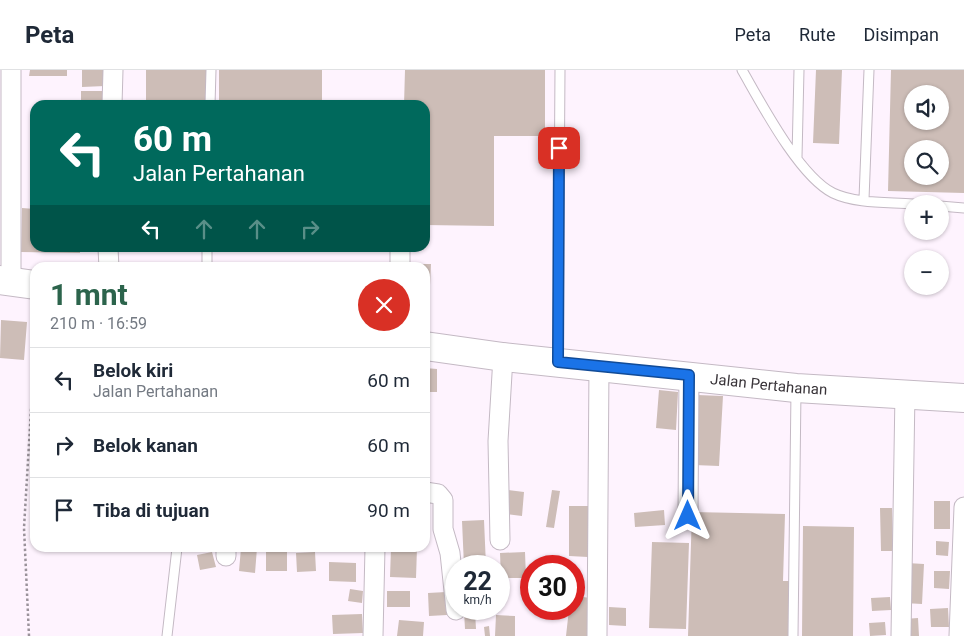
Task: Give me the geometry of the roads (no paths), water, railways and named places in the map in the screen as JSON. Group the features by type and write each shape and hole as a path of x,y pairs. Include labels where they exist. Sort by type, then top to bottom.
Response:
{"main road":[{"name":"Jalan Pertahanan","path":"430,347 503,357 689,375 796,388 964,398"}],"street":[{"path":"11,70 15,282"},
{"path":"112,100 113,70"},
{"path":"500,540 498,442 503,357"},
{"path":"597,636 599,366"},
{"path":"688,516 689,375"},
{"path":"901,636 905,393"},
{"path":"430,493 438,494 443,500 443,529 450,555"},
{"path":"959,636 964,507"},
{"path":"373,636 375,552"}],"lane":[{"path":"210,100 211,70"},
{"path":"558,362 560,70"},
{"path":"742,70 772,121 797,157 824,188 843,196 904,203"},
{"path":"797,157 799,70"},
{"path":"864,199 869,70"},
{"path":"949,207 964,208"},
{"path":"793,636 796,388"},
{"path":"167,636 177,552"}]}
